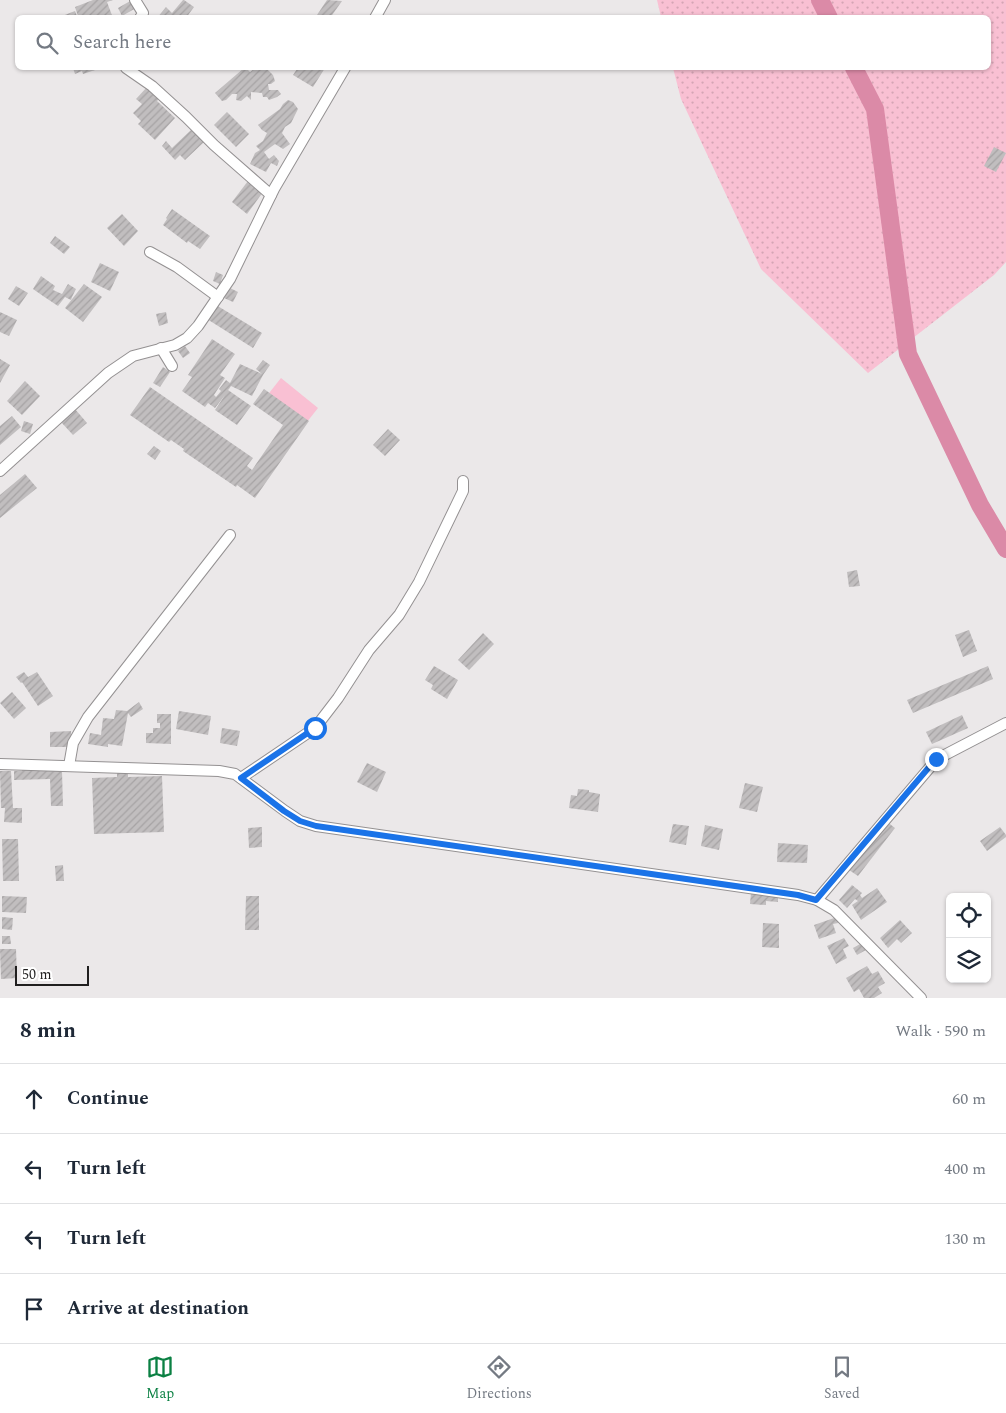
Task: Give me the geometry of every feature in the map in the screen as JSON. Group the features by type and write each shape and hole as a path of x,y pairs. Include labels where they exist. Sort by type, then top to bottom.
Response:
{"street":[{"path":"135,0 143,13 142,15"},
{"path":"377,15 385,0"},
{"path":"129,70 152,86 214,145 271,195"},
{"path":"0,470 108,373 133,356 175,344 187,338 198,326 230,279 271,195 344,70"},
{"path":"150,252 178,267 218,296"},
{"path":"161,348 172,366"},
{"path":"241,778 315,728 338,698 369,650 399,615 419,582 463,491 463,481"},
{"path":"69,766 73,743 88,718 230,535"},
{"path":"816,900 936,759 1006,723"},
{"path":"0,764 219,771 234,774 284,811 300,821 316,826 798,895 816,900 834,910 921,998"}],"shaded area":[{"path":"657,0 1006,0 1006,262 994,275 868,373 761,269 681,99 674,70 991,70 991,15 661,15"},
{"path":"281,378 318,408 303,427 266,397"}],"building":[{"path":"93,0 113,0 107,2 112,15 78,15 75,7"},
{"path":"132,0 136,8 122,15 118,8"},
{"path":"183,0 194,7 188,15 159,15 166,7 172,13"},
{"path":"327,0 342,1 332,15 317,15"},
{"path":"75,11 77,15 65,15"},
{"path":"74,70 95,70 83,74 82,71 75,74"},
{"path":"242,70 250,72 252,70 268,70 273,75 275,81 268,84 269,90 278,90 281,94 269,100 267,97 263,97 262,93 251,92 251,100 247,96 241,101 236,100 237,94 232,94 222,101 215,93"},
{"path":"296,70 324,70 313,87 293,75"},
{"path":"148,86 161,97 157,101 175,118 155,140 138,124 141,121 133,113 142,104 136,99"},
{"path":"288,100 293,102 298,109 291,123 285,127 282,133 290,144 283,149 275,144 264,152 269,159 274,155 279,161 277,166 271,163 266,172 250,164 255,153 260,150 256,146 263,141 267,133 258,125 280,109"},
{"path":"227,112 249,134 236,147 214,125"},
{"path":"191,130 204,142 185,160 180,155 175,160 162,146 166,141 172,148"},
{"path":"994,147 1006,153 996,172 984,166"},
{"path":"248,181 263,192 247,214 232,202"},
{"path":"172,209 210,236 200,249 188,241 187,243 163,225"},
{"path":"122,214 138,231 124,246 107,228"},
{"path":"55,236 70,247 64,254 50,243"},
{"path":"100,263 119,272 110,291 91,282"},
{"path":"216,272 223,275 220,284 213,281"},
{"path":"41,276 55,286 53,290 62,294 68,284 76,289 71,300 65,297 58,306 33,289"},
{"path":"84,284 102,297 83,322 65,308"},
{"path":"16,286 28,293 19,306 8,299"},
{"path":"230,288 238,292 233,302 224,298"},
{"path":"216,305 262,333 253,348 207,319"},
{"path":"0,312 17,320 9,336 0,332"},
{"path":"166,312 168,323 159,326 156,314"},
{"path":"212,339 235,354 220,375 225,378 214,395 216,397 226,380 230,383 240,364 262,374 256,369 263,360 270,365 252,396 231,386 228,390 251,406 237,425 215,410 225,395 215,408 208,403 205,407 182,391 192,377 188,375"},
{"path":"185,346 190,353 183,358 178,351"},
{"path":"0,359 10,365 0,383"},
{"path":"163,367 170,372 160,387 153,383"},
{"path":"25,381 40,396 22,415 7,401"},
{"path":"150,387 253,458 247,466 252,470 283,425 253,404 264,389 309,421 255,498 183,451 184,449 171,440 169,442 130,415"},
{"path":"75,409 87,423 73,435 61,422"},
{"path":"12,416 21,427 0,445 0,426"},
{"path":"24,421 33,424 30,434 21,431"},
{"path":"388,429 400,440 385,456 373,445"},
{"path":"154,446 161,451 155,460 147,454"},
{"path":"25,474 37,488 0,518 0,495"},
{"path":"857,570 860,586 849,587 847,572"},
{"path":"969,630 977,651 963,657 955,635"},
{"path":"483,633 494,644 469,670 458,660"},
{"path":"434,666 458,680 447,699 431,689 433,685 425,680"},
{"path":"988,666 993,679 913,713 907,700"},
{"path":"24,672 28,677 37,672 53,696 38,706 22,682 16,677"},
{"path":"12,692 26,708 14,719 0,703"},
{"path":"139,702 143,709 131,717 128,713 122,746 108,744 108,747 88,744 90,733 101,735 103,718 114,719 116,710 127,711"},
{"path":"179,711 211,716 208,735 176,729"},
{"path":"157,714 171,714 171,744 146,743 146,733 153,733 153,728 160,728 160,723 157,723"},
{"path":"962,715 968,728 932,744 926,732"},
{"path":"222,728 240,731 237,746 220,743"},
{"path":"71,731 71,747 50,747 50,732"},
{"path":"367,763 386,772 377,792 357,782"},
{"path":"50,766 50,771 62,771 63,806 51,806 50,779 14,780 14,771 22,771 22,767"},
{"path":"0,771 11,771 13,808 22,808 22,823 4,822 5,808 1,808"},
{"path":"128,771 128,777 162,776 164,832 94,834 92,778 117,777 117,772"},
{"path":"745,783 763,787 757,812 739,808"},
{"path":"578,789 600,794 598,812 569,808 571,795 577,796"},
{"path":"886,821 895,828 858,876 849,870"},
{"path":"673,824 689,826 686,845 669,842"},
{"path":"705,825 723,829 719,850 701,846"},
{"path":"262,827 262,847 249,848 248,828"},
{"path":"1000,827 1006,837 987,851 980,841"},
{"path":"2,839 18,839 19,881 3,881"},
{"path":"778,843 808,845 807,863 777,862"},
{"path":"63,865 64,881 56,881 55,866"},
{"path":"852,885 862,893 860,895 862,898 877,888 887,902 861,920 852,905 858,901 855,899 847,908 839,900"},
{"path":"751,892 778,894 778,902 766,901 766,905 750,904"},
{"path":"2,896 27,897 26,913 2,912"},
{"path":"246,896 259,896 259,930 245,930"},
{"path":"2,917 13,918 12,930 2,929"},
{"path":"837,917 838,923 833,924 836,933 819,939 814,925"},
{"path":"900,920 912,933 901,943 897,939 888,948 880,938"},
{"path":"763,923 779,924 779,948 762,947"},
{"path":"2,936 10,936 11,944 2,944"},
{"path":"844,938 849,946 843,949 847,958 836,964 827,946"},
{"path":"862,943 866,950 857,955 853,948"},
{"path":"0,949 16,949 17,978 1,979"},
{"path":"867,966 872,974 878,971 885,983 878,987 882,993 874,998 864,998 859,989 854,992 846,978"}],"waterway":[{"path":"820,0 828,15"},
{"path":"855,70 875,109 908,354 980,505 1006,549"}],"route":[{"path":"315,728 241,778 300,821 316,826 798,895 816,900 936,759"}]}
